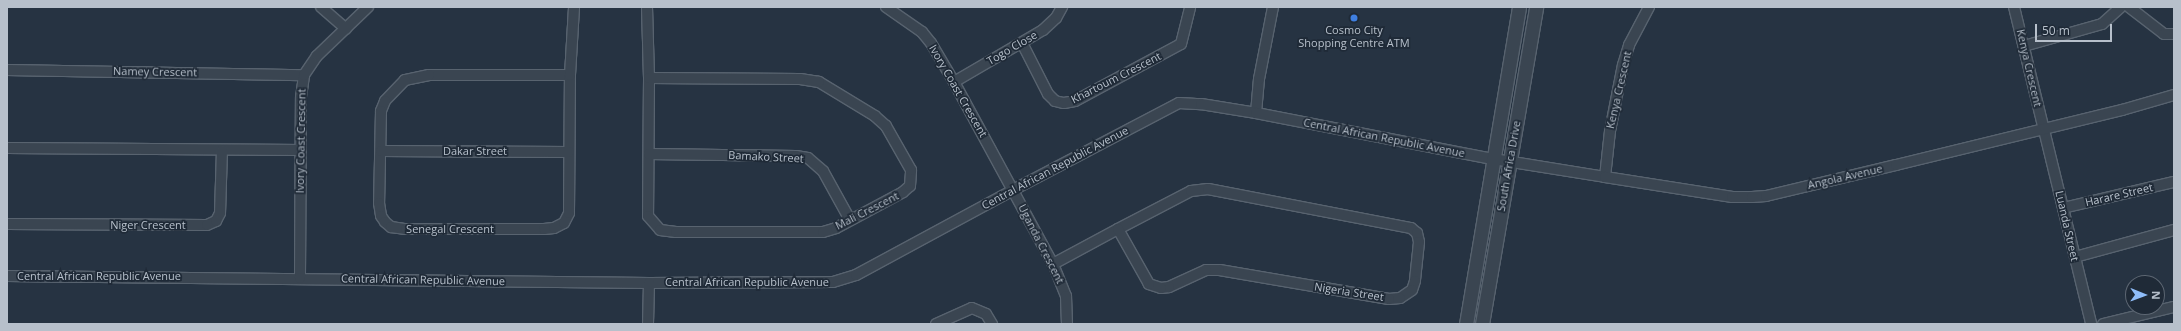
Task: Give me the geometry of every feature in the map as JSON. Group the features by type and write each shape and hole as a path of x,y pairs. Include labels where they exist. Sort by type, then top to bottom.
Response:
{"street":[{"path":"321,7 346,28"},
{"name":"Ivory Coast Crescent","path":"300,278 301,97 304,75 317,56 368,7"},
{"name":"Senegal Crescent","path":"570,75 429,75 412,77 399,85 383,105 379,203 381,216 387,225 406,229 544,229 560,226 567,218 569,213 570,75 574,7"},
{"name":"Mali Crescent","path":"647,7 649,78 648,216 660,230 676,232 823,232 904,192 910,186 911,170 886,126 875,116 825,85 810,80 649,78"},
{"name":"Ivory Coast Crescent","path":"886,7 922,32 931,43 1013,190"},
{"name":"Togo Close","path":"954,82 1043,30 1056,18 1062,7"},
{"name":"Khartoum Crescent","path":"1022,43 1048,94 1055,101 1064,103 1070,102 1181,44 1190,7"},
{"path":"1256,113 1259,79 1273,7"},
{"name":"South Africa Drive","path":"1466,324 1519,7"},
{"name":"South Africa Drive","path":"1482,324 1536,7"},
{"name":"Kenya Crescent","path":"1604,177 1611,124 1623,65 1630,45 1649,7"},
{"name":"Kenya Crescent","path":"2014,7 2044,128"},
{"path":"2024,46 2102,24 2121,7"},
{"path":"2128,7 2164,34 2174,34"},
{"name":"Namey Crescent","path":"7,70 304,75"},
{"name":"Angola Avenue","path":"1510,160 1604,177 1732,197 1766,196 2150,103 2174,95"},
{"name":"Central African Republic Avenue","path":"7,276 818,284 844,280 1179,103 1201,104 1256,113 1510,160"},
{"name":"Luanda Street","path":"2044,128 2091,324"},
{"path":"7,148 301,150"},
{"name":"Niger Crescent","path":"7,224 207,225 216,221 220,212 222,150"},
{"name":"Dakar Street","path":"381,151 569,152"},
{"name":"Bamako Street","path":"649,154 796,156 808,158 823,171 850,220"},
{"name":"Harare Street","path":"2063,208 2174,182"},
{"name":"Nigeria Street","path":"1053,264 1118,229 1191,191 1208,189 1411,228 1417,233 1419,242 1415,280 1412,290 1400,298 1389,298 1219,270 1206,270 1169,287 1161,288 1149,284 1118,229"},
{"name":"Uganda Crescent","path":"1013,190 1053,264 1066,296 1067,324"},
{"path":"2075,257 2174,230"},
{"path":"648,324 649,282"},
{"path":"2103,324 2174,307"},
{"path":"936,324 960,312 972,308 986,314 992,324"}],"place":[{"name":"Cosmo City Shopping Centre ATM","path":"1354,18"}]}
